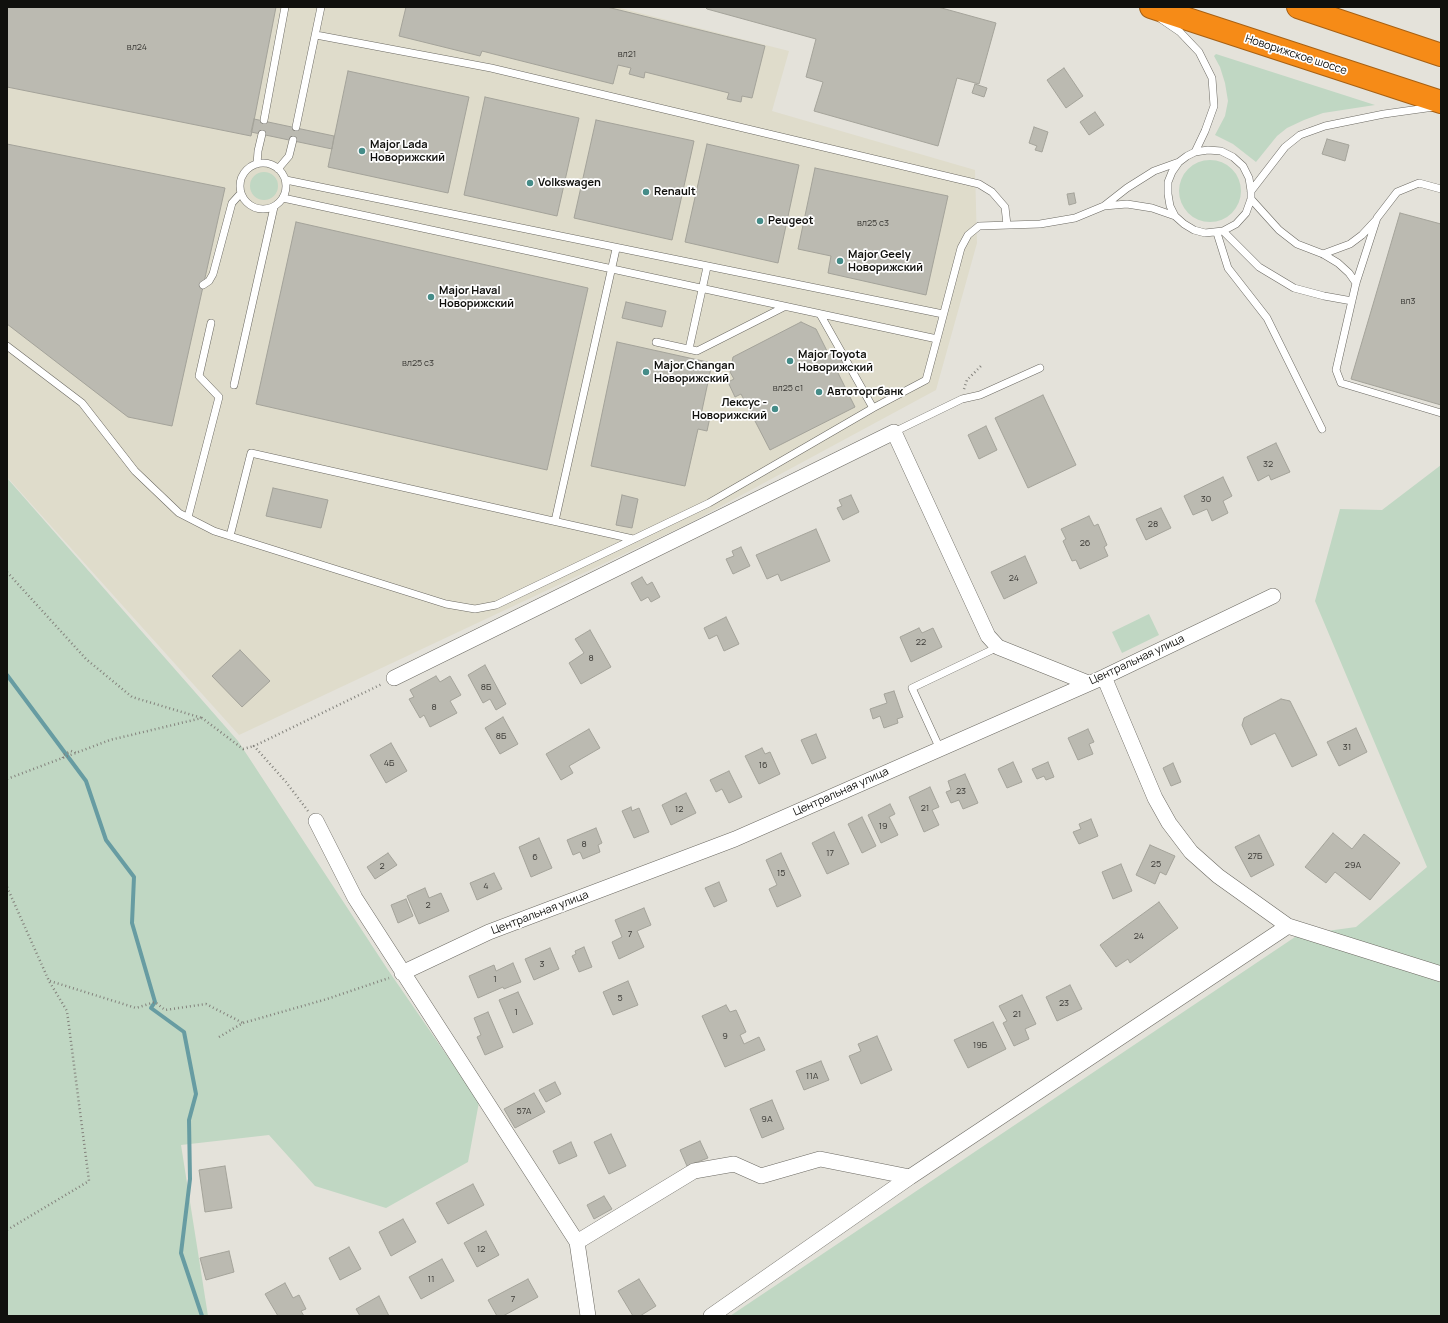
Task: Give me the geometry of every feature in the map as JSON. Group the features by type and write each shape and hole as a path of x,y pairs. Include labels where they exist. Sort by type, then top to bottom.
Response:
{"highway":[{"name":"Новорижское шоссе","path":"1151,7 1441,102"},
{"path":"1298,7 1441,55"}],"street":[{"path":"394,678 894,432 988,636 998,647 1088,683"},
{"name":"Центральная улица","path":"402,973 489,932 735,839 1104,677 1273,596"},
{"path":"1104,677 1155,798 1170,823 1191,852 1218,876 1288,926 1441,974"},
{"path":"316,821 355,898 577,1242 588,1316"},
{"path":"711,1316 910,1177 1288,926"},
{"path":"577,1242 694,1171 734,1164 761,1176 820,1159 910,1177"}],"lane":[{"path":"264,120 285,7"},
{"path":"296,127 321,7"},
{"path":"1143,7 1180,32 1199,52 1212,78 1214,106 1205,131 1195,152"},
{"path":"316,35 491,68 979,184 992,192 1005,207 1007,225"},
{"path":"1179,162 1172,172 1168,182 1170,206 1175,216 1194,230 1205,233 1220,232 1236,224 1246,213 1251,195 1285,146 1300,135 1325,126 1384,114 1441,106"},
{"path":"256,164 262,134"},
{"path":"278,169 289,156 293,140"},
{"path":"7,346 82,403 135,471 179,513 214,531 446,604 475,609 496,605 709,502 926,380 961,248 968,235 979,226 1040,224 1075,218 1104,206 1127,188 1154,171 1179,162 1195,152 1215,150 1221,151 1233,157 1243,166 1249,178 1251,195 1279,230 1297,244 1323,254 1338,263 1356,283"},
{"path":"264,163 272,165 278,169 286,180 283,198 279,203 268,209 255,208 244,199 241,193 241,179 250,167 256,164 264,163"},
{"path":"286,180 616,249 943,314"},
{"path":"1323,254 1350,244 1362,235 1398,192 1419,183 1441,189"},
{"path":"203,285 209,281 213,274 232,203 241,193"},
{"path":"283,198 611,270 937,339"},
{"path":"1104,206 1127,204 1152,208 1175,216"},
{"path":"234,385 274,207"},
{"path":"1377,218 1356,283 1336,370 1341,383 1441,413"},
{"path":"1220,232 1259,268 1294,288 1324,296 1352,301"},
{"path":"1220,232 1228,268 1267,318 1322,429"},
{"path":"555,521 616,249"},
{"path":"689,349 707,267"},
{"path":"656,342 697,351 784,307"},
{"path":"820,314 874,408"},
{"path":"188,517 219,397 199,376 211,323"},
{"path":"894,432 962,399 980,395 1040,368"},
{"path":"230,536 251,453 633,539"},
{"path":"940,749 912,688 998,647"}],"path":[{"path":"962,399 966,380 981,366"},
{"path":"7,572 86,659 132,697 202,718 243,749 254,746 394,678"},
{"path":"7,779 63,756 76,753 110,740 202,718"},
{"path":"254,746 286,782 316,821"},
{"path":"63,756 71,751 76,753"},
{"path":"7,887 50,981 66,1010 89,1181 7,1230"},
{"path":"219,1037 242,1022 326,999 402,973"},
{"path":"50,981 136,1008 155,1002 165,1010 206,1004 242,1022"}],"shaded area":[{"path":"7,7 616,7 789,51 772,111 975,170 977,243 936,390 688,524 239,735 7,477"}],"green space":[{"path":"1216,54 1375,105 1323,113 1287,128 1277,136 1256,162 1233,144 1215,135 1225,116 1228,101 1225,83 1220,67 1214,56"},
{"path":"1210,160 1222,163 1232,169 1238,179 1241,191 1238,203 1232,213 1222,219 1210,222 1198,219 1188,213 1182,203 1179,191 1182,179 1188,169 1198,163"},
{"path":"264,172 274,176 278,186 274,196 264,200 254,196 250,186 254,176"},
{"path":"1441,465 1441,1316 730,1316 1298,935 1356,927 1427,867 1315,601 1340,509 1382,510"},
{"path":"7,478 238,741 388,970 479,1102 468,1162 386,1208 315,1186 269,1135 181,1145 208,1316 7,1316"},
{"path":"1149,614 1159,635 1122,653 1112,632"}],"building":[{"path":"7,7 276,7 251,136 7,87"},
{"path":"406,7 607,7 765,46 752,98 742,96 741,102 727,99 729,93 645,72 644,78 629,74 631,68 618,65 613,84 482,51 480,56 399,36"},
{"path":"705,7 938,7 996,23 979,84 957,78 938,146 814,111 823,82 806,77 816,39 707,9"},
{"path":"1064,68 1083,96 1066,108 1047,80"},
{"path":"348,71 469,97 448,193 328,167"},
{"path":"975,84 987,88 984,97 972,93"},
{"path":"485,97 579,118 557,216 464,195"},
{"path":"1095,112 1104,125 1089,135 1080,122"},
{"path":"254,119 334,136 332,149 251,132"},
{"path":"596,120 694,141 672,240 574,218"},
{"path":"1034,127 1048,132 1042,152 1035,150 1037,146 1029,143"},
{"path":"1327,139 1349,145 1345,161 1322,154"},
{"path":"7,144 225,188 172,426 128,417 7,324"},
{"path":"707,144 799,165 778,263 685,242"},
{"path":"815,168 948,196 926,295 828,273 831,256 798,249"},
{"path":"1074,193 1076,203 1069,205 1067,194"},
{"path":"1400,213 1441,224 1441,405 1351,379"},
{"path":"296,222 588,288 547,470 256,404"},
{"path":"626,302 666,311 662,327 622,318"},
{"path":"801,322 816,329 829,355 837,351 844,365 836,369 855,407 770,450 741,394 735,397 728,382 734,379 730,372 733,357"},
{"path":"617,342 712,363 701,415 710,417 707,431 698,429 685,486 591,466"},
{"path":"1043,395 1076,465 1028,488 995,418"},
{"path":"986,426 997,450 979,459 968,435"},
{"path":"1276,443 1290,472 1271,480 1269,475 1258,481 1247,457"},
{"path":"1223,477 1232,496 1223,501 1228,513 1212,521 1207,509 1193,515 1184,496"},
{"path":"273,488 328,500 321,528 266,516"},
{"path":"622,495 638,499 632,528 616,525"},
{"path":"851,495 859,512 843,520 837,508 842,506 839,500"},
{"path":"1161,508 1171,528 1146,540 1136,519"},
{"path":"1089,516 1094,526 1098,524 1107,545 1104,547 1108,556 1080,569 1076,560 1072,561 1063,541 1066,539 1061,529"},
{"path":"816,529 830,561 781,581 778,574 767,579 756,555"},
{"path":"741,547 750,566 733,574 726,559 734,556 732,551"},
{"path":"1025,556 1037,583 1004,599 991,572"},
{"path":"642,577 647,585 652,582 660,597 651,602 648,597 641,601 631,583"},
{"path":"726,617 739,644 724,651 717,635 709,639 704,628"},
{"path":"919,628 922,633 933,628 942,647 911,662 900,637"},
{"path":"590,630 611,667 581,684 569,663 584,653 575,639"},
{"path":"240,650 270,681 242,707 212,676"},
{"path":"485,665 506,704 496,710 490,699 483,703 468,675"},
{"path":"436,676 440,682 450,676 461,695 450,701 457,713 430,727 424,715 420,718 409,699 414,697 410,690"},
{"path":"894,691 903,717 897,719 898,723 884,728 880,716 873,719 870,709 887,703 884,694"},
{"path":"1281,699 1290,701 1317,755 1292,767 1275,733 1251,745 1242,725 1244,718"},
{"path":"503,717 518,744 500,754 485,728"},
{"path":"1356,728 1367,752 1339,766 1327,742"},
{"path":"589,729 600,748 569,766 573,773 561,780 546,754"},
{"path":"1088,729 1094,742 1089,744 1093,754 1078,760 1068,738"},
{"path":"816,734 826,758 812,764 801,740"},
{"path":"391,743 407,771 386,783 370,755"},
{"path":"762,748 765,754 770,752 780,774 759,784 745,756"},
{"path":"1013,762 1022,782 1007,788 998,769"},
{"path":"1048,762 1054,777 1046,780 1044,776 1037,779 1032,769"},
{"path":"1173,763 1181,782 1171,786 1163,768"},
{"path":"729,771 742,797 729,803 722,789 716,792 710,780"},
{"path":"965,774 978,803 963,809 959,800 951,803 946,792 951,790 948,781"},
{"path":"930,787 939,807 932,810 939,825 924,832 909,797"},
{"path":"686,793 696,813 671,825 662,805"},
{"path":"890,804 895,814 889,817 898,835 881,843 868,815"},
{"path":"631,807 632,811 639,808 649,832 634,838 622,811"},
{"path":"862,817 876,846 862,853 848,824"},
{"path":"1091,819 1098,836 1079,844 1073,832 1081,829 1079,824"},
{"path":"596,828 602,843 598,845 600,852 583,859 580,852 573,855 567,840"},
{"path":"834,832 849,864 827,874 812,843"},
{"path":"1333,833 1352,849 1364,834 1400,863 1370,900 1335,872 1326,883 1305,867"},
{"path":"1259,835 1274,865 1251,877 1235,847"},
{"path":"539,838 552,868 531,877 519,847"},
{"path":"1150,845 1175,856 1166,875 1160,872 1155,884 1136,875"},
{"path":"388,853 397,865 375,879 367,867"},
{"path":"781,853 801,896 777,907 769,889 777,885 766,860"},
{"path":"1121,864 1132,891 1113,899 1102,872"},
{"path":"494,873 502,889 477,900 470,883"},
{"path":"719,882 727,901 714,907 705,888"},
{"path":"425,888 429,898 441,893 449,911 419,924 407,896"},
{"path":"406,899 413,916 398,923 391,905"},
{"path":"1159,902 1178,928 1130,963 1128,959 1116,967 1100,945"},
{"path":"644,908 651,925 637,931 644,947 619,959 612,942 622,937 615,920"},
{"path":"584,947 592,967 579,972 572,956 576,954 575,951"},
{"path":"550,948 559,969 534,980 525,959"},
{"path":"513,963 521,982 504,989 503,987 478,998 469,976 494,965 496,971"},
{"path":"628,981 638,1005 613,1015 603,992"},
{"path":"1070,985 1082,1009 1057,1021 1046,997"},
{"path":"518,992 533,1024 513,1033 499,1000"},
{"path":"1022,995 1036,1024 1025,1029 1029,1039 1014,1046 1003,1023 1007,1021 999,1006"},
{"path":"726,1005 730,1012 736,1010 746,1032 740,1035 744,1044 759,1037 765,1050 725,1067 702,1016"},
{"path":"488,1012 503,1047 485,1055 477,1037 481,1035 474,1018"},
{"path":"993,1022 1006,1049 968,1068 954,1040"},
{"path":"877,1036 892,1070 861,1084 849,1056 861,1051 858,1044"},
{"path":"821,1061 829,1080 804,1090 796,1071"},
{"path":"555,1082 561,1094 546,1102 539,1090"},
{"path":"534,1093 545,1112 515,1128 504,1109"},
{"path":"772,1100 784,1129 762,1138 750,1109"},
{"path":"611,1134 626,1166 609,1174 594,1142"},
{"path":"700,1141 708,1158 687,1166 680,1150"},
{"path":"571,1142 577,1156 559,1164 553,1151"},
{"path":"225,1166 232,1208 205,1212 199,1170"},
{"path":"473,1184 484,1205 448,1224 436,1203"},
{"path":"604,1196 612,1209 594,1219 587,1205"},
{"path":"403,1219 416,1242 391,1256 379,1232"},
{"path":"486,1231 499,1255 477,1267 464,1243"},
{"path":"349,1247 361,1269 340,1280 329,1258"},
{"path":"229,1251 234,1272 206,1280 200,1258"},
{"path":"442,1259 454,1281 421,1299 409,1277"},
{"path":"528,1279 538,1297 503,1316 497,1316 488,1300"},
{"path":"639,1279 656,1306 640,1316 633,1316 618,1291"},
{"path":"285,1283 293,1298 299,1295 306,1309 301,1311 304,1316 278,1316 265,1294"},
{"path":"379,1296 389,1316 360,1316 356,1309"}],"waterway":[{"path":"7,675 86,781 106,840 134,877 132,923 155,1002 151,1008 184,1032 196,1094 189,1120 190,1179 181,1253 202,1316"}],"place":[{"name":"Major Lada Новорижский","path":"362,151"},
{"name":"Volkswagen","path":"530,183"},
{"name":"Renault","path":"646,192"},
{"name":"Peugeot","path":"760,221"},
{"name":"Major Geely Новорижский","path":"840,261"},
{"name":"Major Haval Новорижский","path":"431,297"},
{"name":"Major Toyota Новорижский","path":"790,361"},
{"name":"Major Changan Новорижский","path":"646,372"},
{"name":"Автоторгбанк","path":"819,392"},
{"name":"Лексус - Новорижский","path":"775,409"}]}
